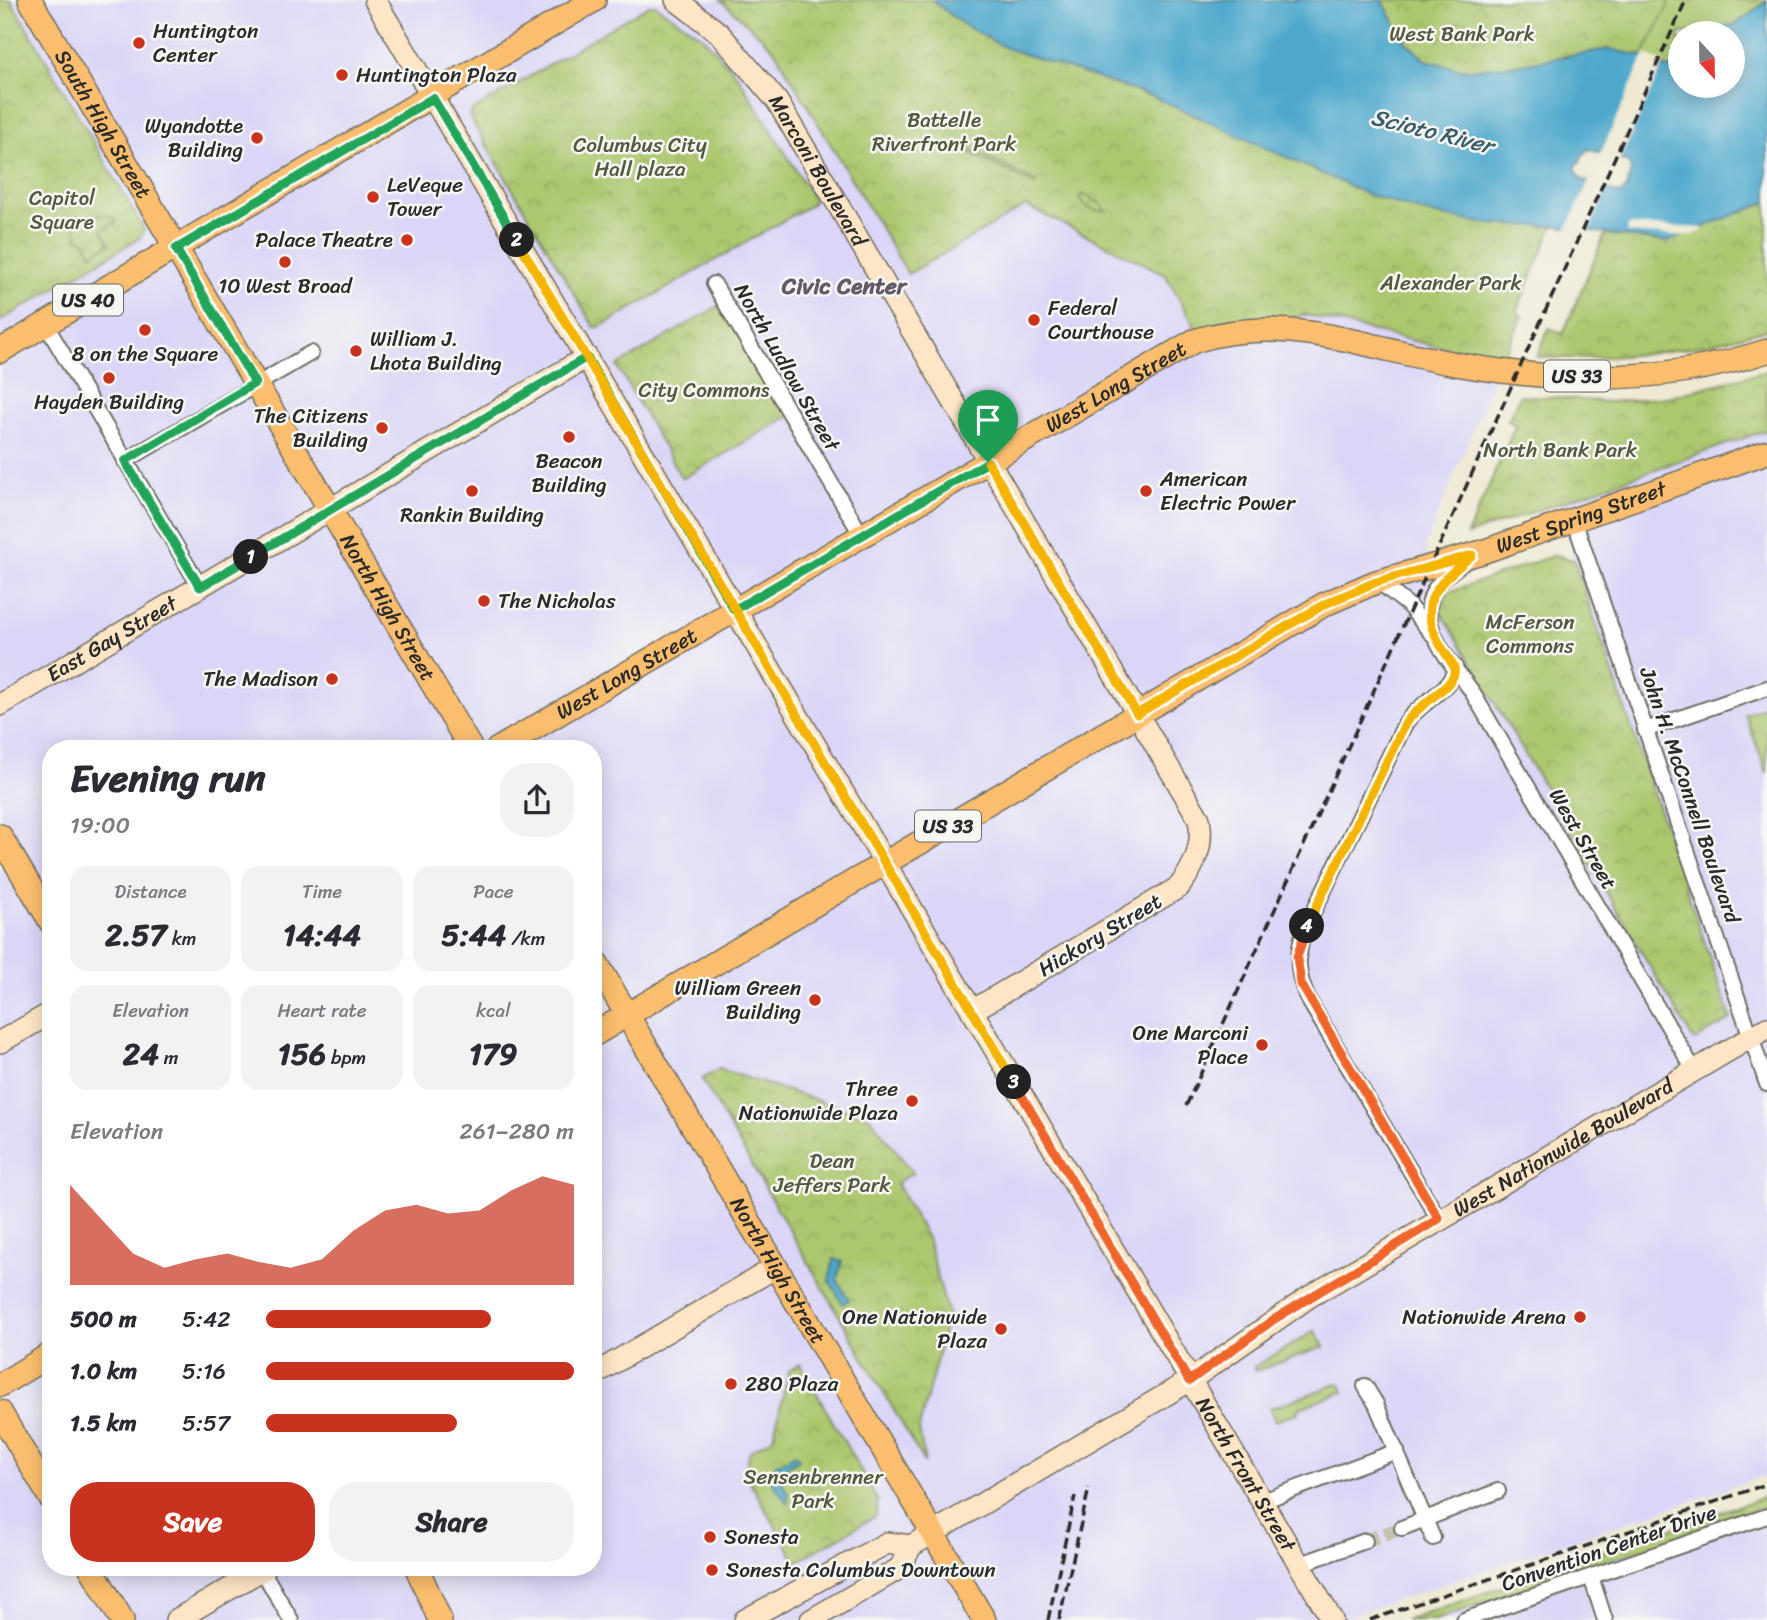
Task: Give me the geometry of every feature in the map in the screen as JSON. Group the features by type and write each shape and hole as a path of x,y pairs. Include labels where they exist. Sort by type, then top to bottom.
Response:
{"main road":[{"name":"South High Street","path":"30,0 176,249"},
{"name":"US 40","path":"0,351 433,98 594,0"},
{"name":"North High Street","path":"176,249 466,740"},
{"name":"West Long Street","path":"513,740 1185,345 1236,331 1280,328 1307,331 1458,365 1621,379 1694,371 1767,351"},
{"name":"West Spring Street","path":"627,1015 1325,604 1378,581 1472,555 1767,452"},
{"path":"0,836 42,907"},
{"name":"North High Street","path":"602,972 984,1620"},
{"name":"US 33","path":"602,1030 627,1015"},
{"path":"0,1385 42,1359"},
{"path":"0,1412 42,1484"},
{"path":"96,1576 122,1620"},
{"path":"421,1576 440,1620"}],"street":[{"name":"North Front Street","path":"375,0 1330,1618"},
{"name":"Marconi Boulevard","path":"676,0 719,33 777,101 1193,807 1199,819 1200,836"},
{"name":"North Ludlow Street","path":"714,284 862,536"},
{"path":"46,325 200,587"},
{"path":"125,461 255,383 311,353"},
{"name":"East Gay Street","path":"0,705 587,357"},
{"name":"John H. McConnell Boulevard","path":"1574,520 1645,730 1759,1032 1767,1084"},
{"path":"1432,633 1430,603 1439,583 1472,555"},
{"name":"West Street","path":"1378,581 1408,605 1432,633 1471,690 1694,1070"},
{"path":"1439,1219 1308,999 1301,984 1297,957 1304,931 1405,724 1418,706 1450,683 1455,667"},
{"path":"1645,730 1767,688"},
{"name":"Hickory Street","path":"972,1011 1165,898 1191,871 1200,836"},
{"path":"0,1042 42,1018"},
{"name":"West Nationwide Boulevard","path":"911,1546 1189,1381 1273,1320 1439,1219 1759,1032"},
{"path":"602,1370 776,1268"},
{"path":"1365,1385 1397,1451 1433,1538"},
{"path":"1260,1502 1397,1451"},
{"path":"1402,1528 1424,1517 1498,1491"},
{"name":"Convention Center Drive","path":"1464,1620 1767,1516"},
{"path":"1298,1565 1365,1541"},
{"path":"745,1620 887,1543 911,1546 900,1568 811,1620"},
{"path":"176,1620 251,1576"},
{"path":"267,1576 291,1620"},
{"path":"1591,1577 1605,1620"}],"shaded area":[{"path":"0,0 721,0 773,48 908,273 1026,206 1165,274 1197,329 1226,321 1266,316 1301,317 1302,314 1478,355 1503,358 1425,545 1440,609 1695,1041 1731,1019 1574,560 1559,503 1767,430 1767,1475 1338,1620 0,1620"},
{"path":"1767,1506 1767,1620 1435,1620"}],"green space":[{"name":"Capitol Square","path":"0,0 11,0 144,229 141,237 0,321"},
{"name":"Battelle Riverfront Park","path":"721,0 932,0 961,23 1006,48 1154,97 1369,195 1430,214 1489,224 1553,226 1517,311 1522,317 1503,358 1439,347 1302,314 1301,317 1247,318 1197,330 1165,274 1026,206 908,274 773,48"},
{"path":"1382,0 1767,0 1740,21 1668,21 1668,69 1642,56"},
{"name":"West Bank Park","path":"1382,0 1671,0 1642,56 1608,49 1516,65 1464,70 1425,60 1405,41"},
{"name":"Columbus City Hall plaza","path":"649,5 655,5 703,37 737,75 814,199 812,204 600,327 594,327 470,117 472,111"},
{"path":"965,146 1036,182 1035,185 963,149"},
{"path":"1083,194 1100,203 1106,210 1087,207 1079,198"},
{"path":"1767,202 1767,329 1654,353 1537,357 1549,328 1563,334 1605,234 1666,242"},
{"path":"109,215 117,221 102,230 110,244 92,254 84,240 77,238 75,216"},
{"name":"City Commons","path":"725,302 791,415 682,479 617,366"},
{"name":"North Bank Park","path":"1767,371 1767,430 1467,535 1516,425 1508,421 1520,395 1609,402 1668,397"},
{"name":"McFerson Commons","path":"1555,555 1574,560 1731,1019 1694,1041 1440,610 1449,592"},
{"path":"1767,706 1767,773 1745,714"},
{"name":"Dean Jeffers Park","path":"719,1069 870,1117 913,1173 896,1183 927,1238 948,1315 919,1429 925,1464 702,1079"},
{"path":"1315,1331 1324,1347 1256,1371 1254,1367"},
{"name":"Sensenbrenner Park","path":"800,1364 878,1501 876,1516 796,1562 745,1473 750,1451 773,1438 789,1371"},
{"path":"1340,1383 1344,1392 1297,1409 1298,1413 1275,1421 1270,1408"},
{"path":"1767,1496 1767,1506 1435,1620 1405,1620"}],"water":[{"name":"Scioto River","path":"932,0 1382,0 1405,41 1425,60 1464,70 1516,65 1608,49 1642,56 1668,69 1668,98 1745,98 1745,21 1740,21 1767,1 1767,202 1666,242 1556,226 1489,224 1430,214 1369,195 1154,97 1006,48 961,23","holes":["1588,149 1627,162 1631,168 1627,188 1620,194 1581,179 1575,168"]},
{"path":"834,1259 842,1261 837,1280 849,1300 843,1304 829,1280"},
{"path":"796,1454 799,1459 786,1467 782,1483 789,1495 787,1503 771,1480 775,1465"}],"pier":[{"path":"1645,54 1664,63 1619,162 1600,155"},
{"path":"1590,179 1608,187 1587,235 1566,231"},
{"path":"1628,225 1703,228 1703,231 1690,236 1628,233"}],"tunnel":[{"path":"1365,1541 1402,1528"}],"railway":[{"path":"1186,1106 1686,0"},
{"path":"1370,1620 1767,1484"},
{"path":"1059,1620 1089,1488"},
{"path":"1048,1620 1075,1496"}],"place":[{"name":"Huntington Center","path":"139,43"},
{"name":"Huntington Plaza","path":"342,75"},
{"name":"Wyandotte Building","path":"257,138"},
{"name":"LeVeque Tower","path":"373,197"},
{"name":"Palace Theatre","path":"407,240"},
{"name":"10 West Broad","path":"285,262"},
{"name":"Federal Courthouse","path":"1034,320"},
{"name":"8 on the Square","path":"145,330"},
{"name":"William J. Lhota Building","path":"356,351"},
{"name":"Hayden Building","path":"109,378"},
{"name":"The Citizens Building","path":"382,428"},
{"name":"Beacon Building","path":"569,437"},
{"name":"Rankin Building","path":"472,491"},
{"name":"American Electric Power","path":"1146,491"},
{"name":"The Nicholas","path":"484,601"},
{"name":"The Madison","path":"332,679"},
{"name":"William Green Building","path":"815,1000"},
{"name":"One Marconi Place","path":"1262,1045"},
{"name":"Three Nationwide Plaza","path":"912,1101"},
{"name":"Nationwide Arena","path":"1580,1317"},
{"name":"One Nationwide Plaza","path":"1001,1329"},
{"name":"280 Plaza","path":"731,1384"},
{"name":"Sonesta","path":"710,1537"},
{"name":"Sonesta Columbus Downtown","path":"712,1570"}],"district":[{"name":"Civic Center","path":"844,286"}],"route":[{"path":"988,462 734,610 587,357 200,587 125,461 255,383 176,249 307,169 433,98 599,377 734,610 1009,1072 1189,1381 1273,1320 1439,1219 1308,999 1301,984 1297,957 1304,931 1396,740 1418,706 1450,683 1454,675 1455,667 1432,633 1430,603 1439,583 1472,555 1376,582 1325,604 1137,714 988,462"}],"park label":[{"name":"Alexander Park","path":"1451,283"}]}
